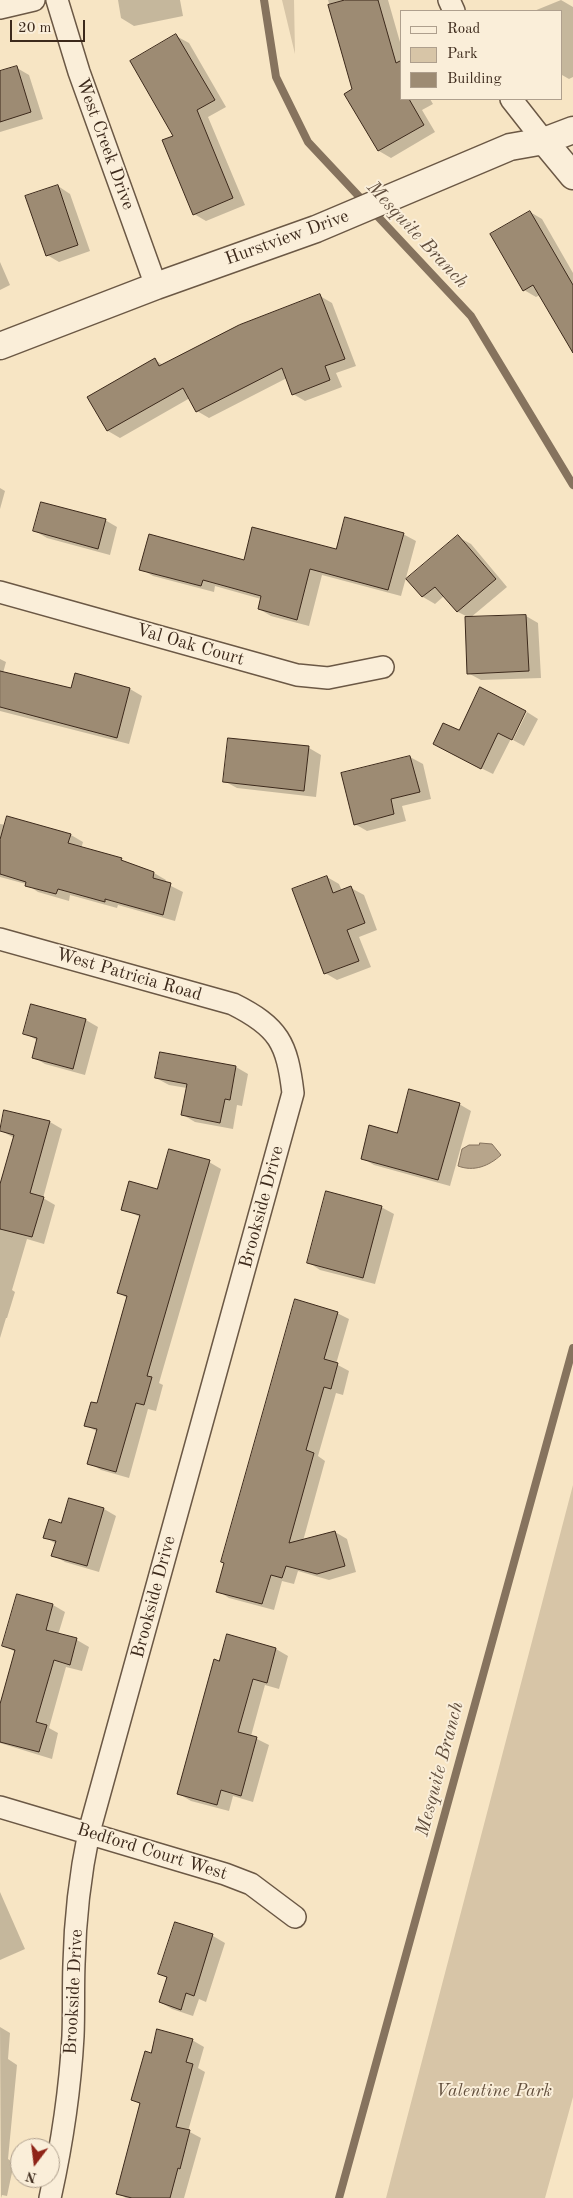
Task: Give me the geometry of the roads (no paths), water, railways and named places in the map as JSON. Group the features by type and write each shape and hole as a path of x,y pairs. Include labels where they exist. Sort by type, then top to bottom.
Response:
{"street":[{"path":"0,8 34,0"},
{"name":"West Creek Drive","path":"57,0 79,72 156,286"},
{"path":"513,100 573,176"},
{"name":"Hurstview Drive","path":"0,346 156,286 316,230 510,147 544,141 573,130"},
{"name":"Val Oak Court","path":"0,592 297,675 328,678 383,668"},
{"name":"West Patricia Road","path":"0,939 233,1004 256,1016"},
{"name":"Brookside Drive","path":"50,2198 60,2152 68,2095 73,2036 74,1962 81,1871 89,1832 293,1093 289,1061 276,1033 256,1016"},
{"name":"Bedford Court West","path":"0,1807 194,1864 251,1884 295,1916"}],"waterway":[{"name":"Mesquite Branch","path":"264,0 276,77 308,142 471,316 573,485"},
{"name":"Mesquite Branch","path":"339,2198 573,1348"}],"park label":[{"name":"Valentine Park","path":"494,2091"}]}
